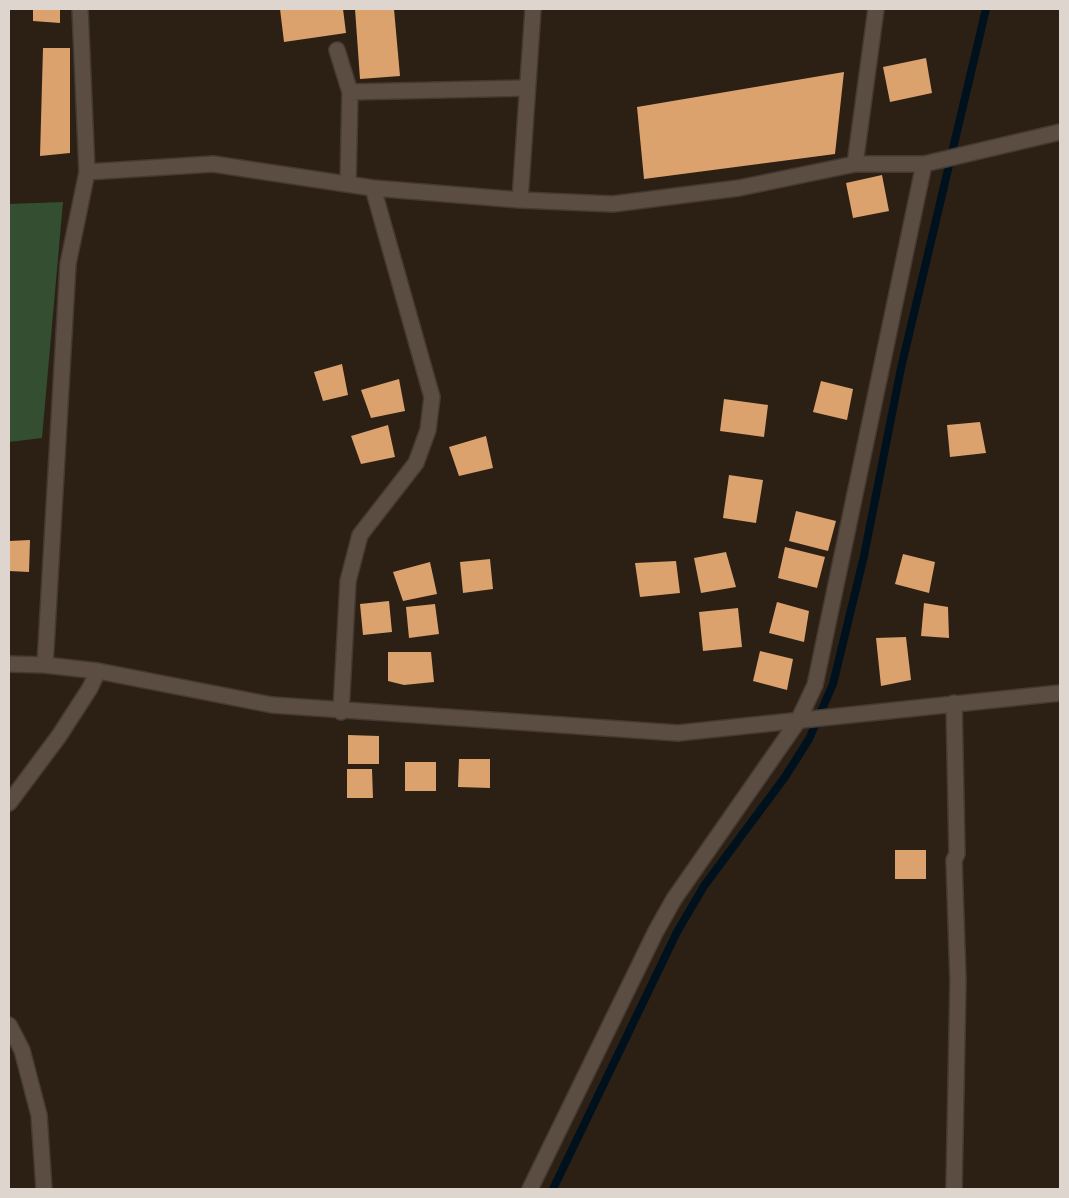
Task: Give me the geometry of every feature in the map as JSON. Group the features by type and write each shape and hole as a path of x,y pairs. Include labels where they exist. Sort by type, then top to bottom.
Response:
{"street":[{"path":"45,665 68,264 87,172 80,9"},
{"path":"520,200 533,9"},
{"path":"855,164 876,9"},
{"path":"337,50 350,92 348,184"},
{"path":"350,92 528,88"},
{"path":"87,172 212,164 373,188 520,200 613,204 739,188 855,164 932,162 1060,132"},
{"path":"530,1189 656,930 674,899 803,720 815,685 932,162"},
{"path":"341,712 348,581 360,535 416,463 428,430 432,397 373,188"},
{"path":"9,664 45,665 98,671 272,705 341,712 678,733 1060,693"},
{"path":"9,803 59,736 90,688 98,671"},
{"path":"954,703 957,854 954,860 958,981 954,1189"},
{"path":"9,1025 22,1050 39,1115 44,1189"}],"green space":[{"path":"63,202 42,438 9,442 9,204"}],"building":[{"path":"33,9 60,9 60,23 33,21"},
{"path":"280,9 343,9 346,33 284,42"},
{"path":"355,9 394,9 400,76 360,79"},
{"path":"43,48 70,48 70,153 40,156"},
{"path":"926,58 932,93 890,102 883,67"},
{"path":"844,72 835,154 644,179 637,107"},
{"path":"882,175 889,211 853,218 846,183"},
{"path":"342,364 348,395 323,401 314,372"},
{"path":"399,379 405,411 371,418 361,390"},
{"path":"821,381 853,389 847,420 813,412"},
{"path":"724,399 768,405 764,437 720,431"},
{"path":"980,422 986,453 950,457 947,425"},
{"path":"388,425 395,457 361,464 351,436"},
{"path":"486,436 493,468 459,476 449,447"},
{"path":"729,475 763,480 756,523 723,518"},
{"path":"796,511 836,521 828,551 789,541"},
{"path":"30,540 29,572 9,571 9,541"},
{"path":"785,547 825,557 817,588 778,578"},
{"path":"726,552 736,587 701,593 694,558"},
{"path":"903,554 935,562 929,593 895,584"},
{"path":"490,559 493,589 463,593 460,562"},
{"path":"676,561 680,593 640,597 635,563"},
{"path":"430,562 437,594 403,601 393,572"},
{"path":"389,601 392,632 363,635 360,604"},
{"path":"777,602 809,611 804,642 769,633"},
{"path":"924,603 948,607 949,638 921,636"},
{"path":"435,604 439,634 409,638 406,607"},
{"path":"738,608 742,647 703,651 699,612"},
{"path":"906,637 911,680 881,686 876,638"},
{"path":"760,651 793,659 787,690 753,681"},
{"path":"388,652 431,652 434,682 404,685 388,681"},
{"path":"348,735 379,736 379,764 348,764"},
{"path":"459,759 490,759 490,788 458,787"},
{"path":"405,762 436,762 436,791 405,791"},
{"path":"347,769 372,769 373,798 347,798"},
{"path":"895,850 926,850 926,879 895,879"}],"waterway":[{"path":"553,1189 677,932 704,886 785,777 809,739 833,684 864,556 901,368 986,9"}]}
